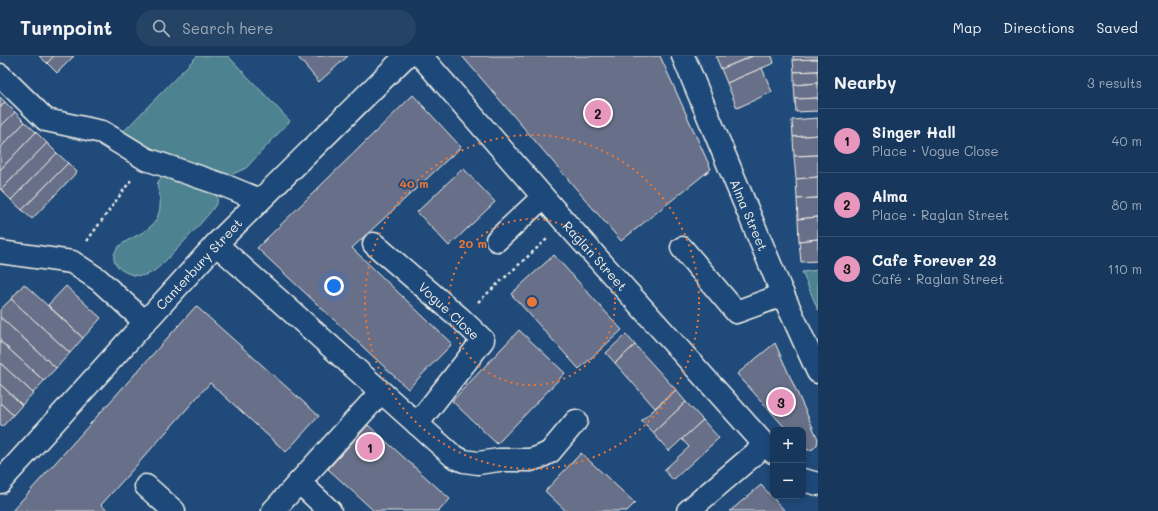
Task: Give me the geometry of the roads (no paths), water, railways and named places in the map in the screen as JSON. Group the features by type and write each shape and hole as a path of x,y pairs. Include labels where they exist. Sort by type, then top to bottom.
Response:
{"street":[{"name":"Canterbury Street","path":"0,482 216,244 406,56"},
{"name":"Raglan Street","path":"421,56 565,222 769,449"},
{"name":"Alma Street","path":"683,56 783,294 818,372"},
{"path":"0,75 46,120 102,132 146,159 226,186 260,200"},
{"path":"497,240 543,197"},
{"path":"216,244 452,456 464,461 478,463 499,460 530,460 550,452 576,421"},
{"name":"Vogue Close","path":"374,244 460,318 483,340 417,424"},
{"path":"682,248 736,312 783,294"},
{"path":"0,252 72,262 99,280 145,322"},
{"path":"273,511 381,392"},
{"path":"688,511 769,449"},
{"path":"806,481 818,484"},
{"path":"299,482 330,511"},
{"path":"146,486 174,511"}],"place":[{"name":"Alma","path":"598,113"},
{"name":"Cafe Forever 23","path":"781,402"},
{"name":"Singer Hall","path":"370,447"}]}
